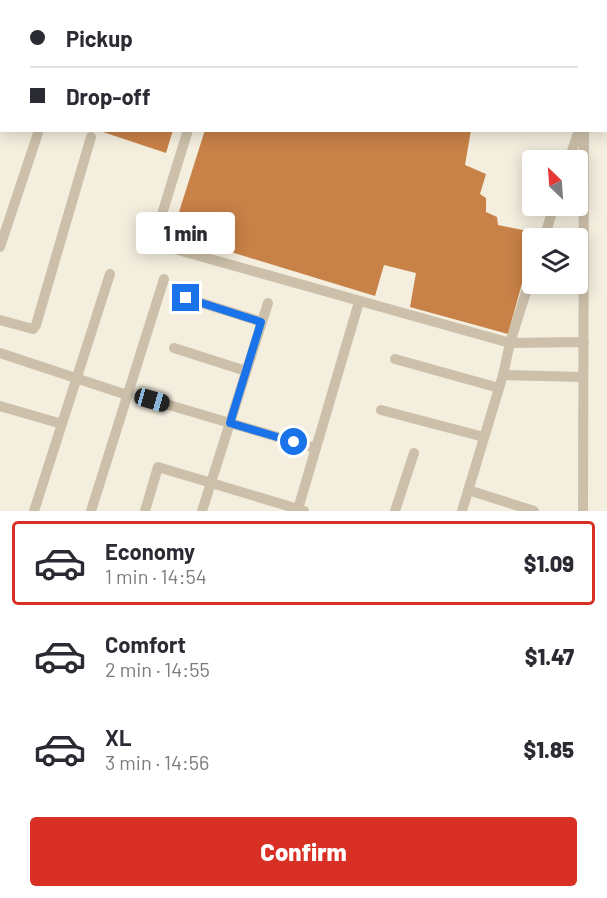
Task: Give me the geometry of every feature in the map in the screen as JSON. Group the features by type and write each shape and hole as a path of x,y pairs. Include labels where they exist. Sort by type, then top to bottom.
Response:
{"street":[{"path":"0,247 38,132"},
{"path":"187,132 153,243 510,343 584,342"},
{"path":"572,150 578,132"},
{"path":"583,511 584,132"},
{"path":"0,320 28,329 33,329 36,325 92,137"},
{"path":"34,511 110,274"},
{"path":"92,511 164,279"},
{"path":"462,511 525,294"},
{"path":"186,298 261,322"},
{"path":"145,511 158,466 299,510 315,448 359,302"},
{"path":"202,511 268,303"},
{"path":"174,348 246,371"},
{"path":"0,353 127,395"},
{"path":"395,359 499,388"},
{"path":"503,375 583,377"},
{"path":"152,400 315,448"},
{"path":"0,406 62,424"},
{"path":"381,410 484,437"},
{"path":"395,511 414,453"},
{"path":"468,490 534,511"}],"building":[{"path":"103,132 172,132 166,153"},
{"path":"204,132 471,132 465,165 486,174 480,194 486,198 486,212 497,217 498,225 522,230 522,283 508,334 410,307 416,273 384,265 375,296 172,234"}],"route":[{"path":"186,298 261,322 230,423 294,442"}]}
